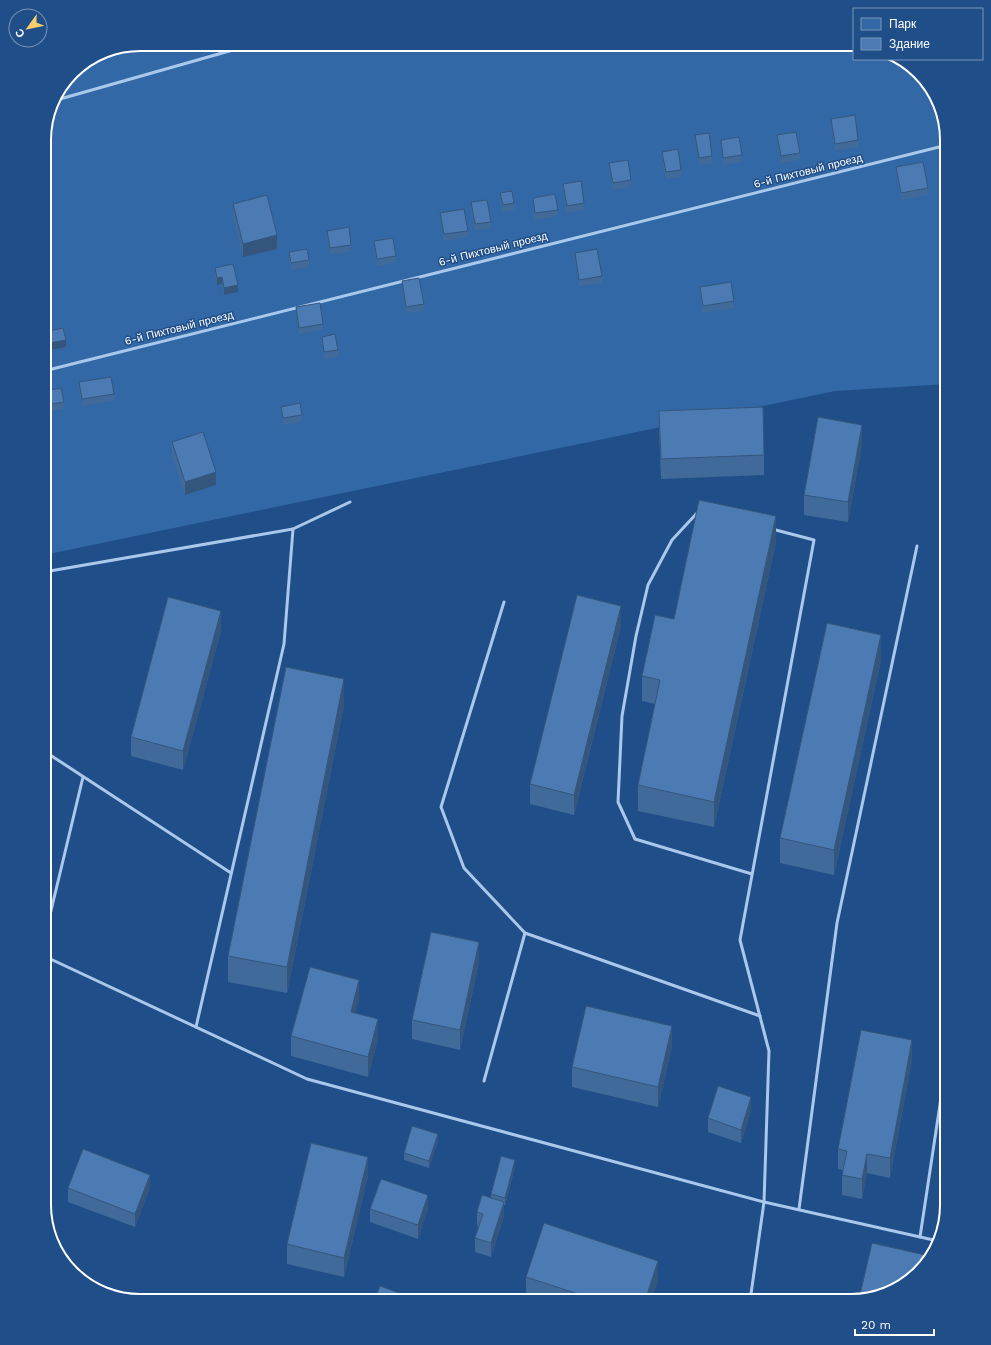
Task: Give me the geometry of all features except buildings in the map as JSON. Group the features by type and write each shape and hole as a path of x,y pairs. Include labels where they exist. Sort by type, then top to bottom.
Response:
{"lane":[{"path":"61,99 229,51"},
{"name":"6-й Пихтовый проезд","path":"51,368 940,147"},
{"path":"51,571 293,529 350,502"},
{"path":"700,510 672,540 648,585 636,636 622,716 618,802 635,839 752,874"},
{"path":"751,1294 764,1202 769,1051 740,940 814,540 769,528"},
{"path":"196,1027 284,644 293,529"},
{"path":"799,1210 837,923 917,546"},
{"path":"504,602 441,807 464,868 525,933 760,1016"},
{"path":"51,755 231,873"},
{"path":"51,911 83,776"},
{"path":"484,1081 525,933"},
{"path":"51,959 307,1079 764,1202 933,1240"},
{"path":"920,1237 940,1104"}],"green space":[{"path":"140,51 853,51 853,60 890,60 910,73 922,86 933,106 939,128 940,384 835,391 51,554 51,134 54,117 63,95 73,81 86,69 95,63 117,54"}]}
